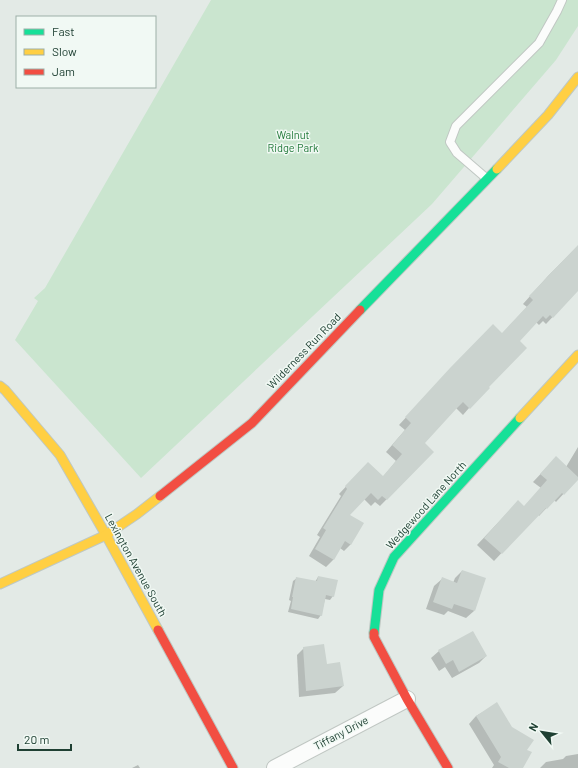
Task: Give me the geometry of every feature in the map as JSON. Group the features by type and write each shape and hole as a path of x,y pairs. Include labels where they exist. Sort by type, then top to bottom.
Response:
{"street":[{"name":"Wilderness Run Road","path":"0,584 106,535 137,514 252,423 548,115 578,76"},
{"name":"Wedgewood Lane North","path":"448,768 407,699 374,637 379,590 394,558 578,355"},
{"name":"Lexington Avenue South","path":"0,386 60,455 106,535 233,768"},
{"name":"Tiffany Drive","path":"275,768 407,699"}],"lane":[{"path":"487,178 457,152 450,142 456,126 538,43 562,0"}],"green space":[{"name":"Walnut Ridge Park","path":"211,0 578,0 578,26 556,60 432,204 141,478 15,340 38,301 34,298 45,288"}],"building":[{"path":"578,245 578,291 553,318 550,315 546,319 543,316 520,341 527,348 470,409 463,402 425,443 434,452 387,500 382,496 378,500 371,493 350,515 364,523 351,545 345,541 334,560 315,549 326,530 323,528 347,489 345,486 368,462 383,476 402,454 392,445 411,423 405,417 493,324 502,333 533,300 529,296"},
{"path":"556,456 578,477 578,480 564,495 562,493 547,509 546,508 502,554 484,538 518,500 524,506 547,480 540,474"},
{"path":"462,570 486,578 475,611 454,604 452,609 433,602 442,577 457,583"},
{"path":"318,576 338,580 334,597 326,595 322,616 291,609 296,577 317,581"},
{"path":"473,631 487,656 459,672 453,660 446,664 438,650"},
{"path":"324,644 327,664 340,662 344,686 306,691 303,647"},
{"path":"497,702 512,727 534,740 527,750 532,752 523,768 509,768 498,762 501,757 476,716"}],"traffic: fast":[{"path":"360,310 497,169"},
{"path":"374,633 379,590 394,557 520,418"}],"traffic: slow":[{"path":"497,169 548,115 578,77"},
{"path":"520,418 578,355"},
{"path":"0,386 60,455 158,630"},
{"path":"0,584 106,535 160,496"}],"traffic: jam":[{"path":"160,496 252,423 360,310"},
{"path":"158,630 233,768"},
{"path":"374,633 374,637 407,699 448,768"}]}
